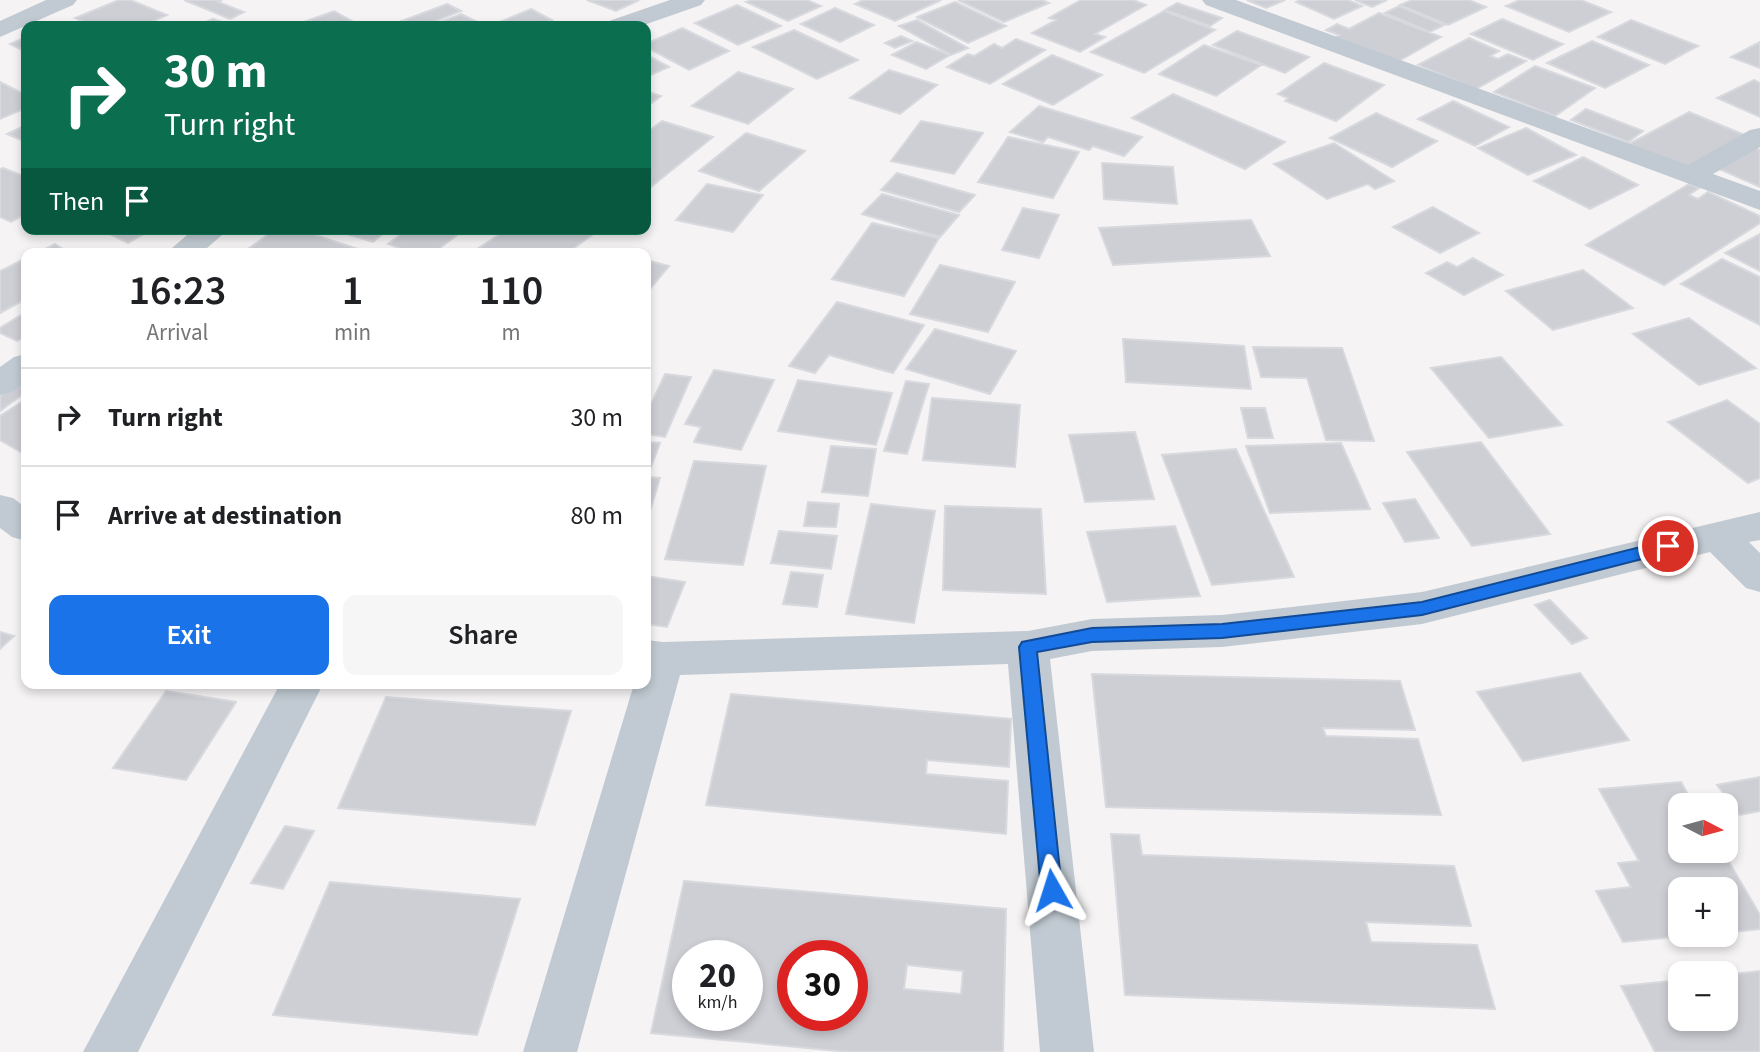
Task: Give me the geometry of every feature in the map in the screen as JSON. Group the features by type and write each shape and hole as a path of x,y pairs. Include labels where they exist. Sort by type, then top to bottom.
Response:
{"street":[{"path":"0,30 65,0"},
{"path":"632,21 692,0"},
{"path":"1214,0 1760,201"},
{"path":"1691,175 1760,136"},
{"path":"188,248 206,235"},
{"path":"0,384 21,369"},
{"path":"0,508 21,523"},
{"path":"654,658 1028,647 1092,635 1222,631 1422,608 1717,534 1760,526"},
{"path":"1717,534 1760,577"},
{"path":"1028,647 1068,1052"},
{"path":"110,1052 299,689"},
{"path":"550,1052 646,689"}],"building":[{"path":"119,0 130,0 167,15 153,21 82,21 75,18"},
{"path":"184,0 222,0 218,2 244,12 230,19"},
{"path":"587,0 639,0 616,11"},
{"path":"807,0 821,6 788,21 746,2"},
{"path":"863,0 941,0 895,21 855,4"},
{"path":"958,0 1042,0 1049,3 1004,22"},
{"path":"1081,0 1133,0 1146,5 1095,34 1105,37 1080,52 1032,33 1056,20 1049,18"},
{"path":"1247,0 1285,0 1266,8"},
{"path":"1348,0 1362,6 1334,19 1296,2"},
{"path":"1355,0 1387,0 1372,7"},
{"path":"1412,0 1469,0 1486,7 1448,25 1400,5"},
{"path":"1520,0 1581,0 1611,12 1569,32 1506,6"},
{"path":"955,2 1006,26 968,43 917,17"},
{"path":"1177,3 1222,18 1210,26 1165,10"},
{"path":"447,4 461,11 436,21 402,21"},
{"path":"737,5 781,26 738,45 695,23"},
{"path":"1399,6 1444,25 1430,32 1385,13"},
{"path":"835,8 874,25 840,42 801,24"},
{"path":"531,9 552,20 549,21 502,21"},
{"path":"334,11 352,21 307,21"},
{"path":"1164,11 1215,30 1144,73 1091,52"},
{"path":"1379,13 1441,37 1399,61 1334,37 1339,35 1326,30 1337,24 1349,29"},
{"path":"461,14 475,21 443,21"},
{"path":"1502,19 1563,44 1533,60 1471,34"},
{"path":"917,20 968,48 951,55 899,26"},
{"path":"1631,20 1698,46 1665,64 1598,37"},
{"path":"682,28 729,51 689,70 651,50 651,42"},
{"path":"794,30 858,60 817,79 753,47"},
{"path":"1237,31 1309,57 1285,73 1213,45"},
{"path":"901,36 912,41 895,48 885,43"},
{"path":"1469,38 1499,51 1490,56 1498,59 1508,54 1526,61 1476,89 1418,65"},
{"path":"21,39 21,50 10,44"},
{"path":"1016,39 1045,50 990,84 947,67 968,54 974,56 994,44 1002,48"},
{"path":"1592,41 1649,65 1605,88 1547,63"},
{"path":"916,42 950,55 926,69 892,55"},
{"path":"1760,42 1760,68 1731,57"},
{"path":"1204,45 1261,65 1216,96 1159,74"},
{"path":"1052,55 1102,75 1053,105 1003,84"},
{"path":"651,57 669,67 651,75"},
{"path":"1324,63 1384,85 1336,121 1285,101 1288,98 1278,94"},
{"path":"1535,66 1595,88 1555,116 1494,92"},
{"path":"889,70 937,85 900,114 850,98"},
{"path":"738,72 793,89 748,124 692,106"},
{"path":"1754,80 1760,83 1760,117 1717,98"},
{"path":"0,82 21,92 21,110 0,119"},
{"path":"651,93 661,96 651,103"},
{"path":"1173,94 1285,142 1245,169 1132,118"},
{"path":"1453,101 1509,127 1475,146 1418,119"},
{"path":"1039,106 1142,137 1124,156 1093,146 1089,150 1048,137 1043,142 1010,132"},
{"path":"1586,109 1643,131 1628,142 1571,120"},
{"path":"1689,112 1747,136 1688,171 1629,144"},
{"path":"1376,113 1437,141 1392,167 1330,138"},
{"path":"662,121 713,137 651,187 651,129"},
{"path":"921,121 983,133 954,174 891,161"},
{"path":"21,127 21,140 7,134"},
{"path":"1526,128 1576,155 1528,175 1478,148"},
{"path":"746,133 805,151 759,191 699,171"},
{"path":"1008,137 1079,152 1053,198 978,182"},
{"path":"1334,143 1394,181 1375,189 1368,184 1327,199 1274,164"},
{"path":"1752,146 1760,150 1760,187 1717,168"},
{"path":"1583,157 1638,185 1590,209 1534,181"},
{"path":"1102,163 1173,167 1177,204 1104,199"},
{"path":"0,169 21,175 21,217 11,222 0,217"},
{"path":"897,173 975,195 959,212 881,190"},
{"path":"707,184 763,195 733,232 676,220"},
{"path":"1689,184 1699,188 1689,195 1698,199 1708,192 1760,216 1760,223 1664,285 1586,245"},
{"path":"882,194 959,215 940,237 862,214"},
{"path":"1433,207 1479,233 1440,253 1393,227"},
{"path":"1023,208 1059,215 1039,258 1002,250"},
{"path":"1251,220 1270,256 1113,265 1099,228"},
{"path":"872,223 939,238 904,296 832,279"},
{"path":"1760,234 1760,271 1725,253"},
{"path":"112,235 142,235 128,243"},
{"path":"268,235 315,235 355,248 249,248"},
{"path":"350,235 382,235 373,242"},
{"path":"400,235 457,235 440,248 399,248 388,244"},
{"path":"499,235 592,235 574,248 479,248"},
{"path":"1473,258 1503,275 1464,295 1426,273 1447,262 1457,267"},
{"path":"1722,259 1760,277 1760,325 1681,284"},
{"path":"21,260 21,302 0,313 0,271"},
{"path":"651,261 669,266 651,288"},
{"path":"940,265 1015,282 988,332 910,314"},
{"path":"1583,270 1633,308 1553,330 1506,291"},
{"path":"837,302 924,325 893,373 829,355 815,373 789,366"},
{"path":"21,315 21,339 17,341 0,333 0,328"},
{"path":"1689,318 1756,368 1699,385 1633,334"},
{"path":"935,329 1016,351 990,394 906,369"},
{"path":"1123,339 1244,346 1251,389 1126,382"},
{"path":"1253,347 1342,348 1374,441 1326,440 1307,378 1261,377"},
{"path":"1501,357 1562,425 1489,438 1431,368"},
{"path":"714,370 774,380 741,450 694,442 701,427 685,424"},
{"path":"665,374 691,377 665,437 651,435 651,404"},
{"path":"798,380 892,393 876,445 778,431"},
{"path":"21,381 21,396 0,411 0,396"},
{"path":"906,381 929,384 907,454 884,451"},
{"path":"932,398 1020,405 1015,467 923,460"},
{"path":"1727,400 1760,424 1760,478 1748,483 1668,422"},
{"path":"21,402 21,452 0,440 0,416"},
{"path":"1241,408 1265,408 1273,438 1248,438"},
{"path":"1135,432 1154,499 1085,502 1069,435"},
{"path":"651,442 660,443 651,467"},
{"path":"1481,442 1550,534 1472,546 1407,452"},
{"path":"1341,443 1370,509 1270,513 1246,446"},
{"path":"831,446 876,449 868,496 822,492"},
{"path":"1236,449 1294,577 1212,585 1162,455"},
{"path":"694,461 766,466 743,565 665,559"},
{"path":"651,477 660,478 651,508"},
{"path":"1415,499 1439,538 1405,542 1383,503"},
{"path":"808,502 839,504 836,527 804,526"},
{"path":"871,504 935,511 914,623 846,614"},
{"path":"945,506 1041,509 1046,594 943,590"},
{"path":"1175,526 1200,596 1107,602 1087,532"},
{"path":"779,531 837,536 831,569 771,563"},
{"path":"791,572 823,575 817,607 783,604"},
{"path":"651,577 685,582 667,627 651,625"},
{"path":"1550,600 1587,638 1572,644 1535,605"},
{"path":"0,632 14,636 0,649"},
{"path":"1580,673 1629,740 1523,761 1477,692"},
{"path":"1092,674 1400,681 1415,730 1323,728 1326,736 1418,739 1441,815 1106,807"},
{"path":"166,691 236,702 186,780 113,768"},
{"path":"731,694 1011,719 1009,767 927,760 926,774 1008,781 1006,834 706,805"},
{"path":"386,697 571,711 535,825 338,808"},
{"path":"1760,777 1760,811 1740,815 1738,793 1723,793 1717,785"},
{"path":"1681,782 1687,793 1668,793 1668,863 1730,863 1738,877 1668,877 1668,938 1623,942 1596,891 1631,887 1618,863 1639,861 1599,789"},
{"path":"285,826 314,831 283,889 251,883"},
{"path":"1111,834 1139,835 1142,855 1454,866 1471,926 1366,922 1371,942 1477,945 1495,1009 1125,995"},
{"path":"1738,877 1760,915 1760,929 1738,932"},
{"path":"684,881 1006,909 1003,1052 849,1052 651,1033","holes":["907,965 963,971 961,994 904,989"]},
{"path":"330,882 520,899 477,1035 273,1015"},
{"path":"1760,971 1760,1052 1655,1052 1621,986 1668,981 1668,1031 1738,1031 1738,974"}],"route":[{"path":"1052,890 1028,647 1092,635 1222,631 1422,608 1668,546"}]}
